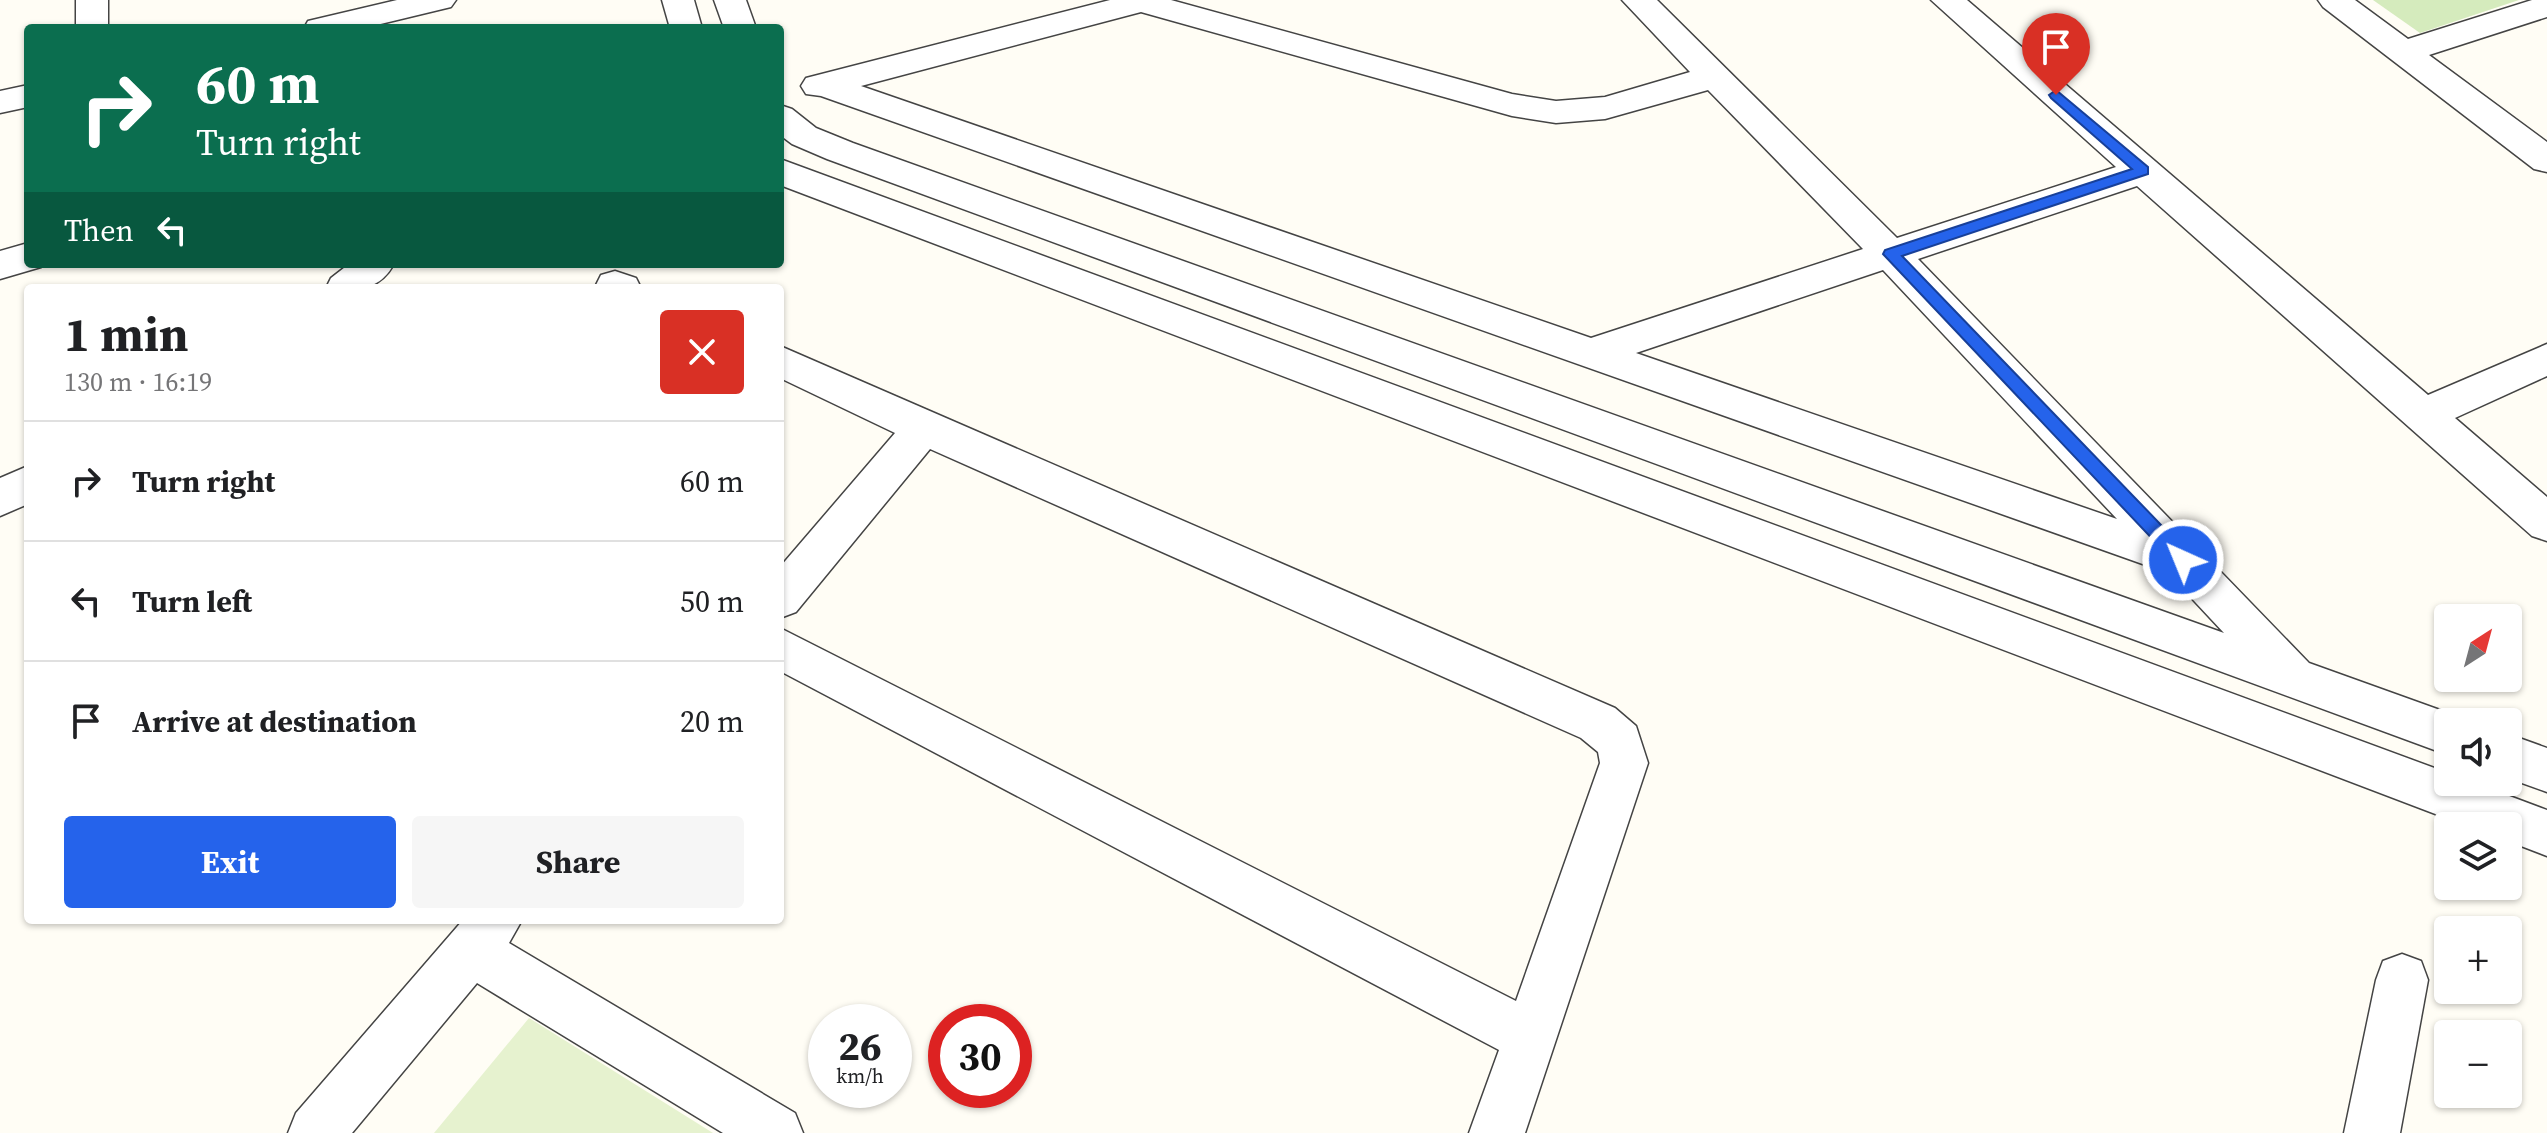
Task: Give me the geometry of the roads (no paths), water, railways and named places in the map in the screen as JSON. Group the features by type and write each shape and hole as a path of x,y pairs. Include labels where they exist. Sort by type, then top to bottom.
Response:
{"street":[{"path":"92,0 92,24"},
{"path":"363,23 440,0"},
{"path":"678,0 685,24"},
{"path":"730,0 739,24"},
{"path":"1638,0 1890,254 2297,679"},
{"path":"1947,0 2547,523"},
{"path":"2334,0 2547,160"},
{"path":"784,94 1145,1 1512,105 1556,112 1605,108 1714,77"},
{"path":"2405,51 2547,6"},
{"path":"824,85 2183,560"},
{"path":"0,102 24,97"},
{"path":"784,120 804,136 840,151 2434,729"},
{"path":"1593,352 2143,171"},
{"path":"784,172 2547,833"},
{"path":"0,265 24,258"},
{"path":"350,284 370,268"},
{"path":"2423,415 2547,359"},
{"path":"784,363 923,428 1598,723 1619,741 1624,763 1497,1133"},
{"path":"784,594 923,428"},
{"path":"0,499 24,485"},
{"path":"784,650 1528,1036"},
{"path":"2522,761 2547,770"},
{"path":"316,1133 483,934 775,1133"},
{"path":"2372,1133 2402,980"}]}
